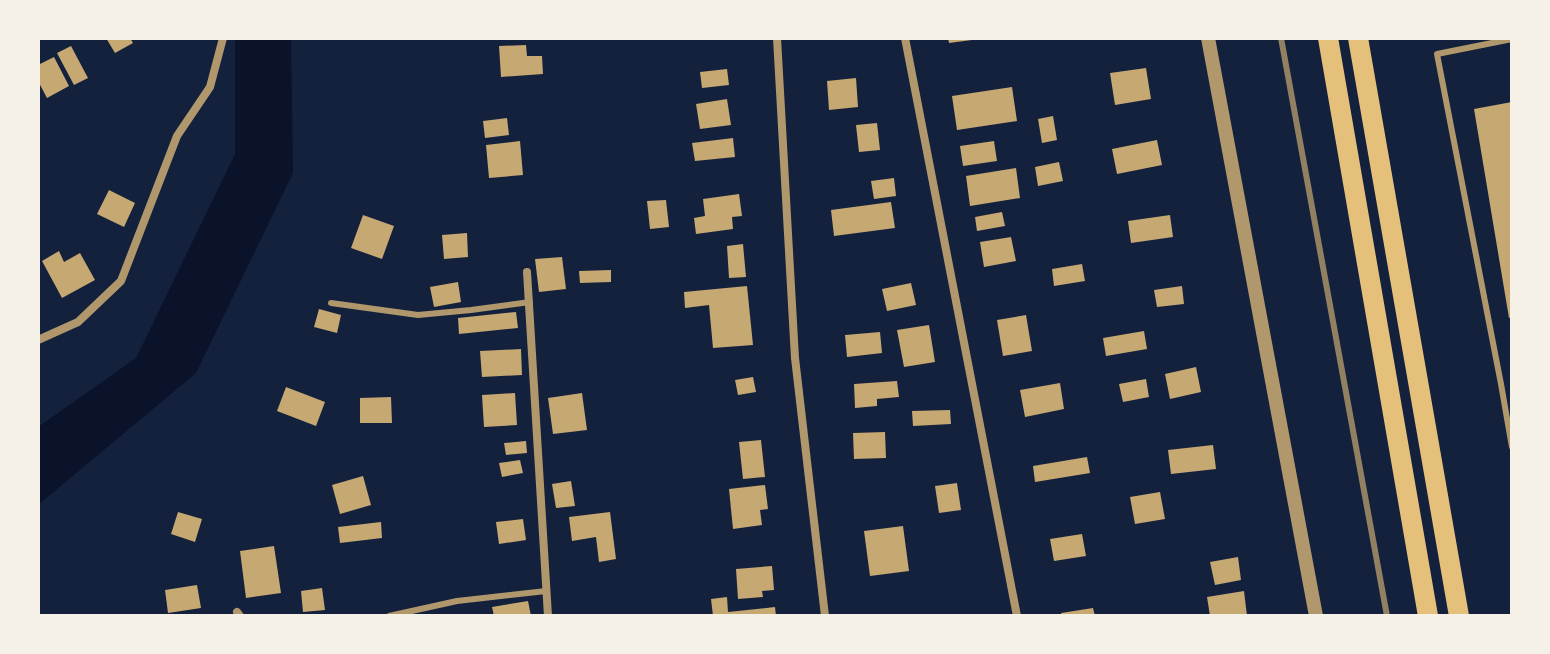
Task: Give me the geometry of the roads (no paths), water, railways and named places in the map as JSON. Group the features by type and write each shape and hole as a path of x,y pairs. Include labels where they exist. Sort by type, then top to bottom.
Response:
{"main road":[{"path":"1328,38 1428,616"},
{"path":"1358,38 1459,616"}],"street":[{"path":"38,340 78,322 121,281 177,136 210,87 223,38"},
{"path":"777,38 795,358 825,616"},
{"path":"905,38 1017,616"},
{"path":"1208,38 1316,616"},
{"path":"527,272 548,616"}],"lane":[{"path":"1512,39 1437,54 1510,420 1512,447"},
{"path":"331,303 418,315 530,302"},
{"path":"389,616 457,601 546,591"}],"water":[{"path":"235,38 291,38 293,173 196,373 38,505 38,427 136,358 235,154"}],"railway":[{"path":"1281,38 1387,616"}]}
